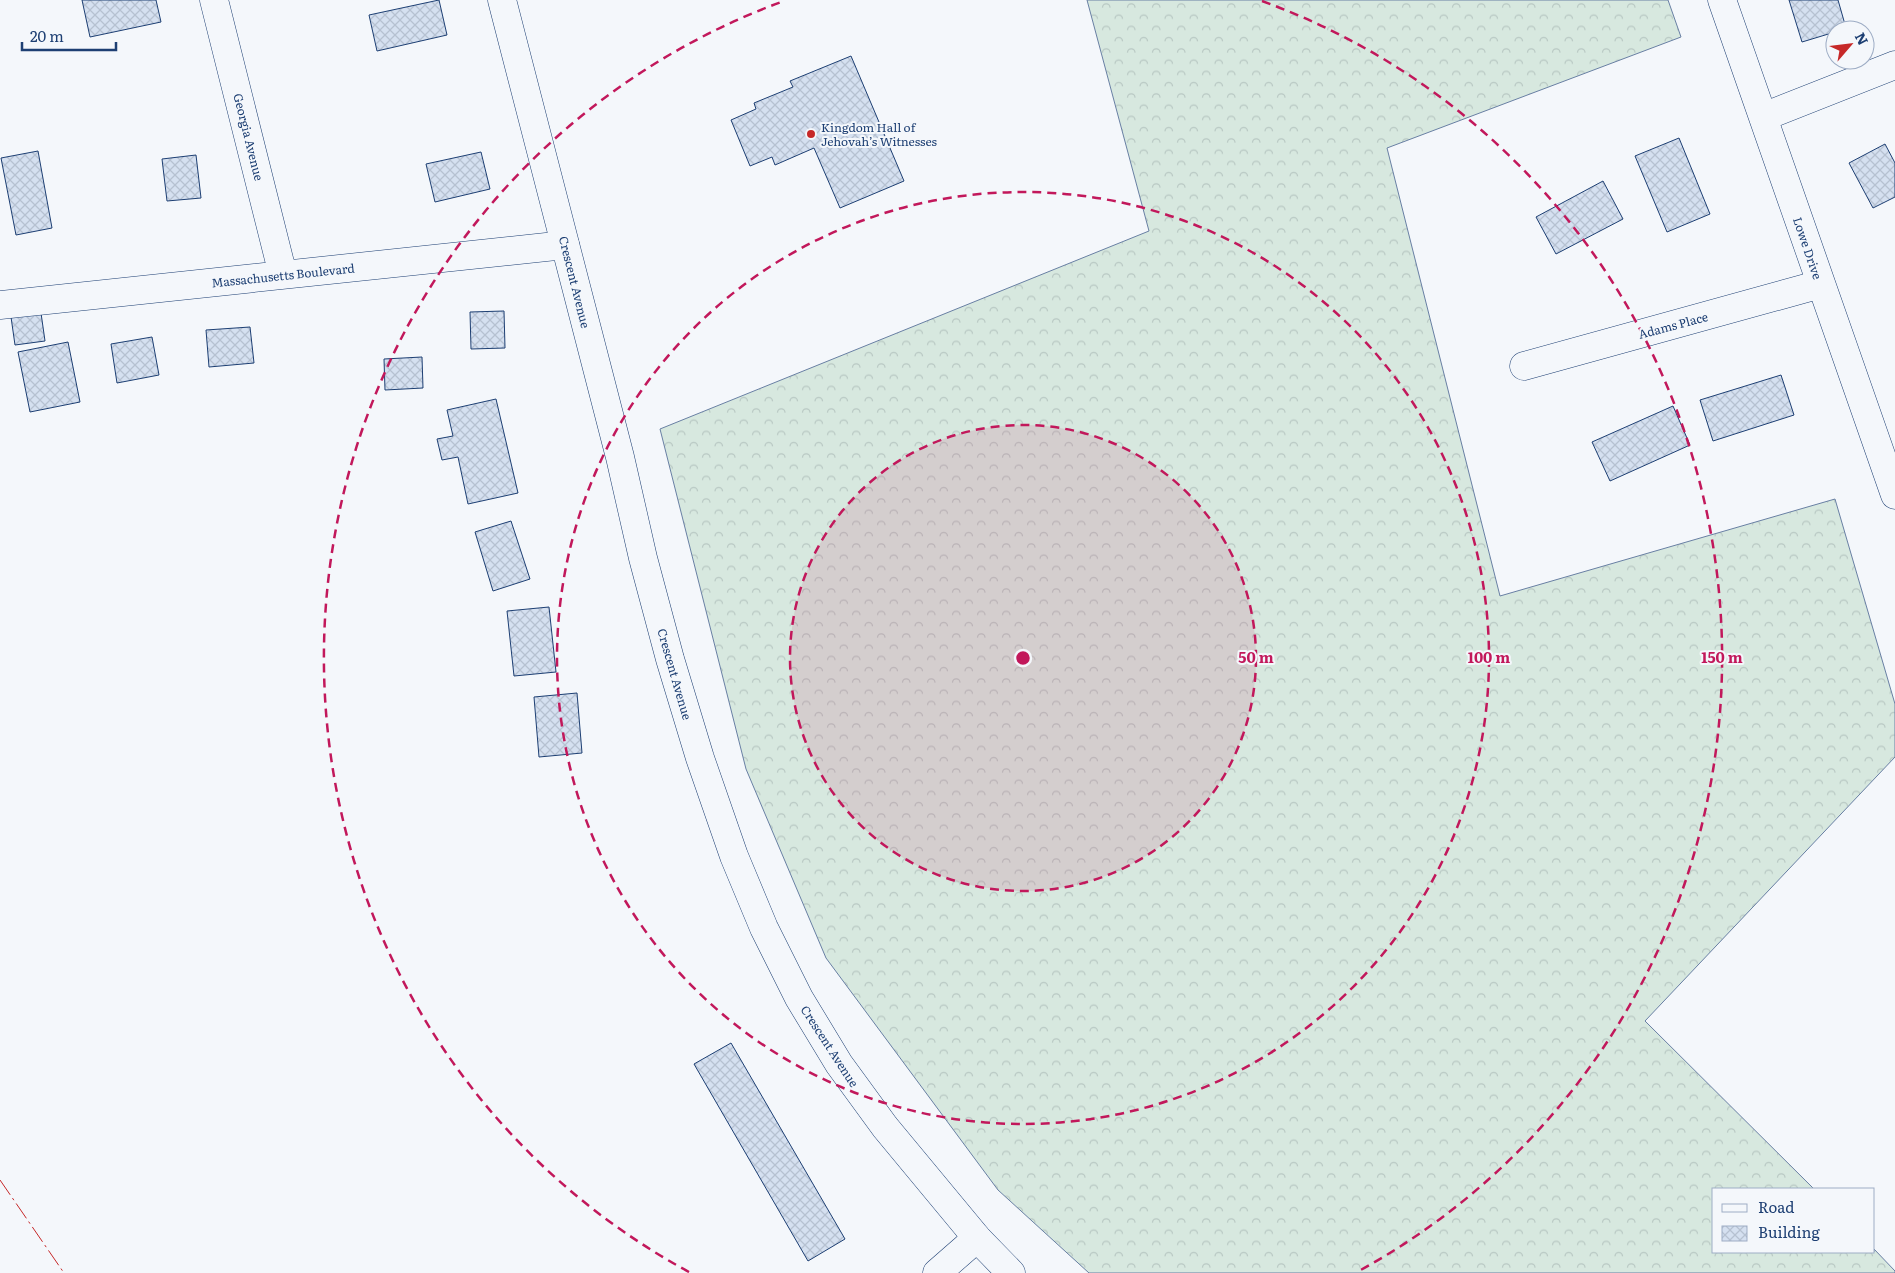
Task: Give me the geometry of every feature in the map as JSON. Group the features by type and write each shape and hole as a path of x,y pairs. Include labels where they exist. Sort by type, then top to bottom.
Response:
{"street":[{"name":"Georgia Avenue","path":"214,0 283,275"},
{"name":"Crescent Avenue","path":"502,0 618,447 643,558 670,659 700,758 734,856 764,928 799,998 839,1064 885,1127 977,1238 1011,1273"},
{"name":"Lowe Drive","path":"1722,0 1895,495"},
{"path":"1763,117 1895,65"},
{"name":"Massachusetts Boulevard","path":"0,304 565,245"},
{"name":"Adams Place","path":"1524,366 1821,284"},
{"path":"938,1273 977,1238"}],"green space":[{"path":"1087,0 1668,0 1681,37 1387,148 1500,596 1835,499 1895,704 1895,757 1645,1021 1813,1188 1712,1188 1712,1253 1875,1253 1875,1250 1895,1273 1089,1273 998,1190 826,958 746,769 660,429 1149,231"}],"building":[{"path":"82,0 156,0 161,22 90,37"},
{"path":"439,0 447,35 377,51 369,15"},
{"path":"1789,0 1838,0 1844,20 1825,20 1825,35 1802,42"},
{"name":"Kingdom Hall of Jehovah’s Witnesses","path":"851,56 904,181 840,208 814,148 775,165 772,157 750,166 731,120 756,109 754,103 793,87 790,81"},
{"path":"1679,138 1710,214 1667,232 1635,156"},
{"path":"1885,144 1895,163 1895,197 1873,208 1849,163"},
{"path":"38,151 52,228 16,235 1,158"},
{"path":"481,152 490,189 435,202 426,164"},
{"path":"196,155 201,198 167,201 162,159"},
{"path":"1603,181 1623,219 1556,254 1536,217"},
{"path":"504,311 505,348 471,349 470,312"},
{"path":"41,313 45,341 15,345 11,317"},
{"path":"250,327 254,363 209,367 206,330"},
{"path":"152,337 159,375 117,383 111,344"},
{"path":"68,342 80,402 30,412 18,352"},
{"path":"422,357 423,388 385,390 384,359"},
{"path":"1781,375 1794,415 1713,441 1700,400"},
{"path":"496,399 518,493 468,504 458,457 442,460 437,439 453,436 447,410"},
{"path":"1673,406 1690,445 1610,481 1592,442"},
{"path":"511,521 530,579 493,591 475,532"},
{"path":"549,607 556,672 514,676 507,611"},
{"path":"577,693 582,753 539,757 534,697"},
{"path":"731,1043 845,1239 808,1261 694,1064"}],"power":[{"path":"0,1180 64,1273"}],"place":[{"name":"Kingdom Hall of Jehovah’s Witnesses","path":"811,134"}]}
